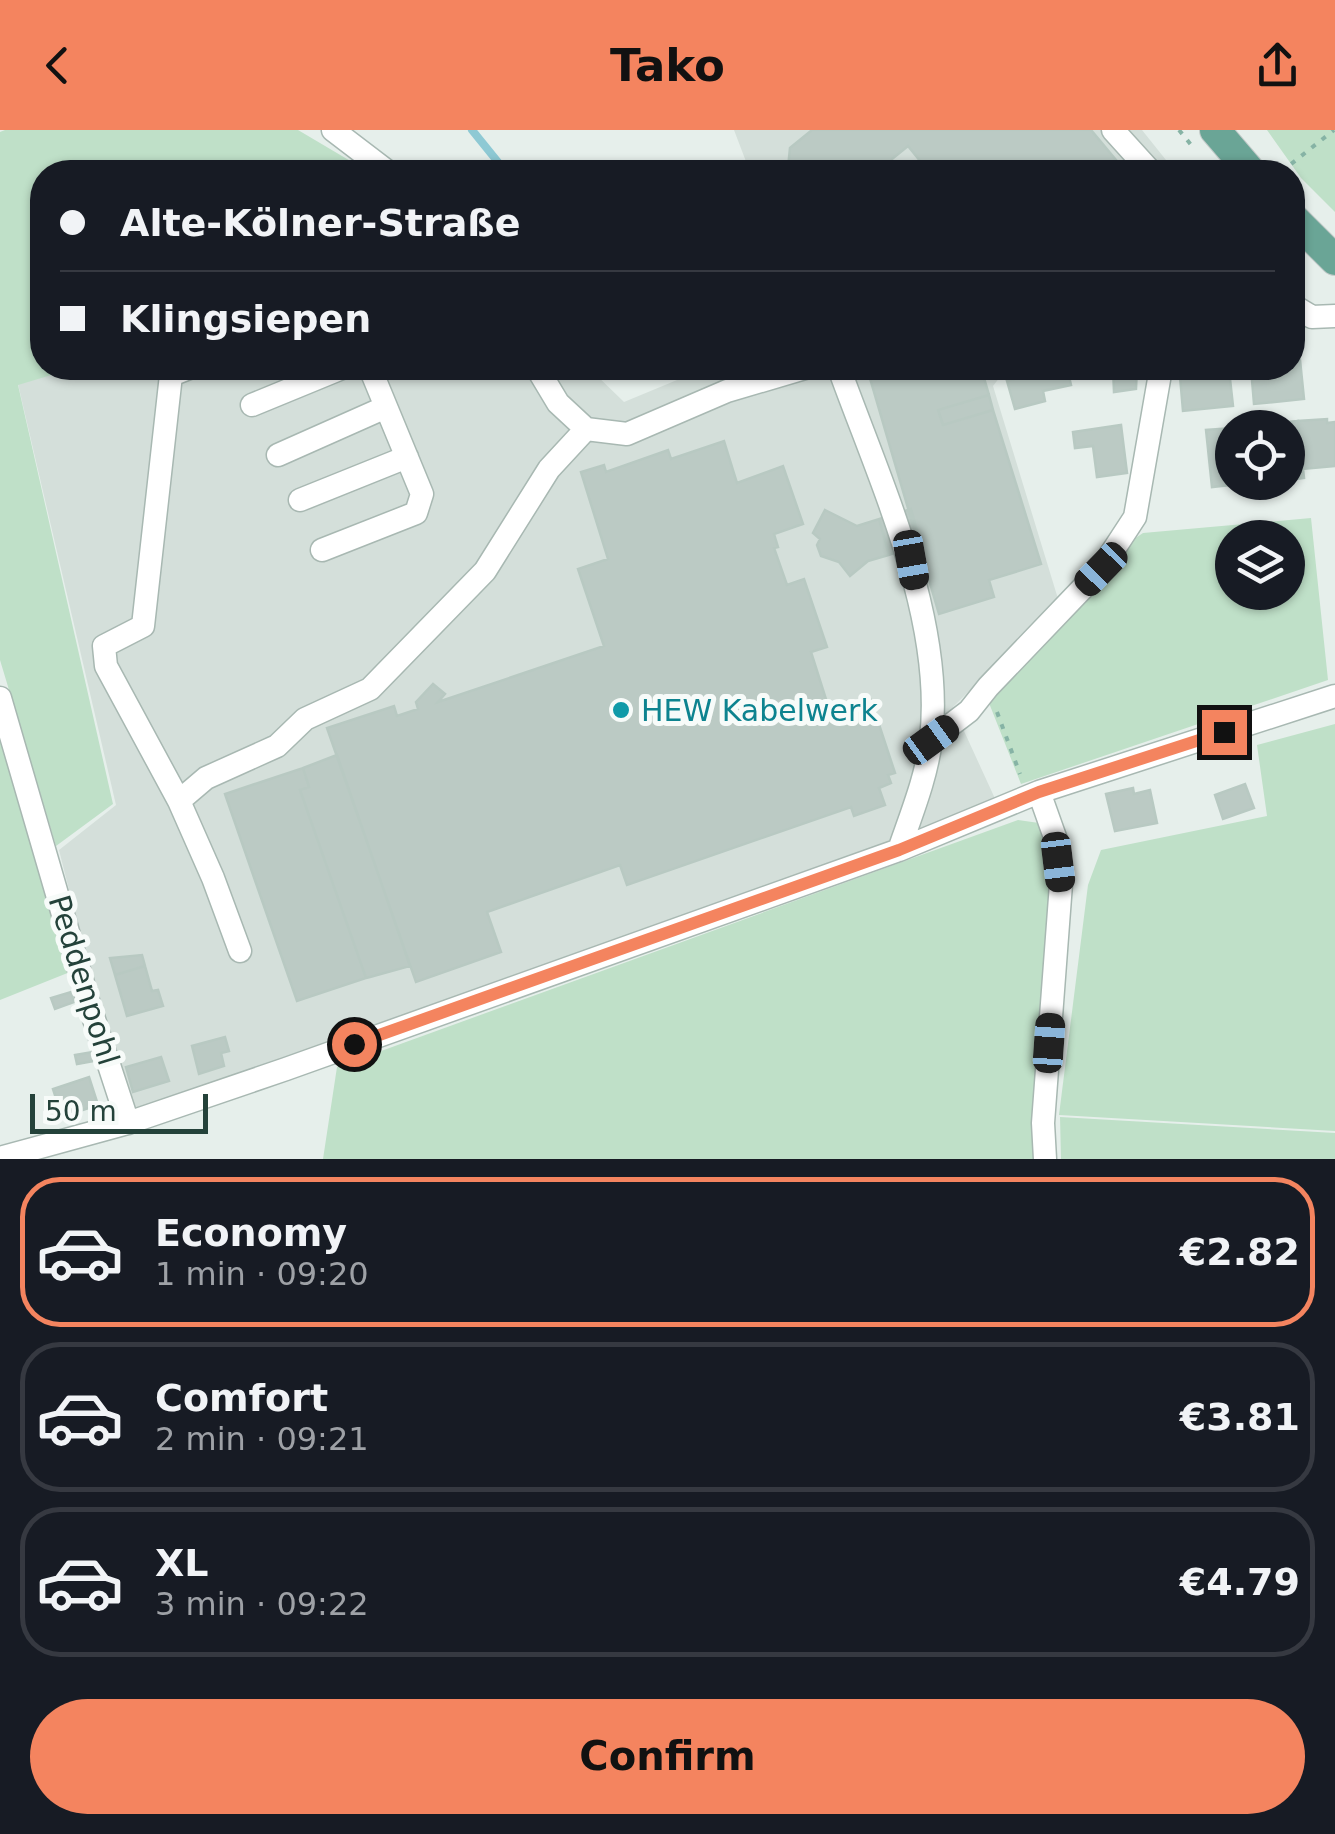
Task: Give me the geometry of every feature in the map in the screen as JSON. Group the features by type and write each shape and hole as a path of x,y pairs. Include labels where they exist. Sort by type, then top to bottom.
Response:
{"main road":[{"path":"1214,130 1240,160"},
{"path":"1305,230 1335,260"}],"street":[{"path":"333,130 372,160"},
{"path":"1113,130 1141,160"},
{"path":"1305,313 1312,317 1335,316"},
{"path":"170,380 143,626 104,646 106,666 179,801 240,952"},
{"path":"252,404 312,380"},
{"path":"322,550 416,513 422,494 375,380"},
{"path":"544,380 558,403 586,429 627,434 727,391 764,380"},
{"path":"844,380 911,560 932,678 931,740 899,850"},
{"path":"931,740 969,711 988,686 1101,569 1136,517 1158,380"},
{"path":"278,455 386,407"},
{"path":"179,801 206,778 277,746 305,719 370,688 485,571 548,470 586,429"},
{"path":"300,500 407,457"},
{"path":"0,1158 128,1123 899,850 1034,795 1335,696"},
{"name":"Peddenpohl","path":"0,698 128,1123"},
{"path":"1034,795 1056,840 1061,884 1043,1123 1045,1159"}],"path":[{"path":"1295,160 1334,130"},
{"path":"988,686 1034,795"}],"shaded area":[{"path":"734,130 1142,130 1166,160 745,160"},
{"path":"32,380 601,380 624,402 677,380 998,380 993,386 1059,602 953,707 1003,816 128,1123 59,850 116,805 18,384"}],"green space":[{"path":"298,130 349,160 30,160 30,380 35,380 18,385 113,804 56,846 0,660 0,132"},
{"path":"1267,130 1335,130 1335,212 1305,182 1305,160 1288,160"},
{"path":"1311,518 1328,680 1021,784 989,703 1131,541 1143,533 1215,527 1215,610 1305,610 1305,520 1289,520"},
{"path":"0,724 75,970 0,1000"},
{"path":"1335,724 1335,1131 1059,1115 1088,885 1101,850 1267,816 1257,745"},
{"path":"1018,820 1039,823 1051,886 1038,1159 323,1159 337,1067"},
{"path":"1060,1117 1335,1133 1335,1159 1061,1159"}],"building":[{"path":"812,130 1091,130 1116,160 919,160 908,146 893,160 789,160 790,148"},
{"path":"871,380 985,380 989,395 938,410 943,425 993,410 1041,564 989,580 994,597 939,614"},
{"path":"1070,380 1071,385 1043,391 1045,401 1015,409 1007,381"},
{"path":"1114,380 1136,380 1136,389 1114,392"},
{"path":"1180,380 1230,380 1233,406 1183,411"},
{"path":"1252,380 1302,380 1304,399 1254,404"},
{"path":"989,395 993,410 943,425 938,410"},
{"path":"1305,421 1335,422 1335,466 1305,469"},
{"path":"1121,425 1127,473 1097,477 1093,446 1075,448 1073,432"},
{"path":"1215,429 1215,487 1212,487 1206,430"},
{"name":"HEW Kabelwerk","path":"724,441 737,483 783,466 803,524 774,534 778,547 774,548 787,585 804,579 827,647 811,652 830,712 871,700 895,773 888,775 891,783 879,788 885,805 854,816 851,807 627,885 620,865 487,912 501,952 416,982 327,728 394,706 397,716 418,709 416,702 433,684 445,694 438,702 604,646 578,569 608,559 581,472 604,465 606,472 668,450 671,459"},
{"path":"911,509 921,544 889,555 879,519"},
{"path":"825,510 857,526 879,519 889,555 868,561 850,576 839,562 821,556 817,545 820,539 813,533"},
{"path":"337,755 410,966 366,978 300,790 309,787 303,768"},
{"path":"303,768 309,787 300,790 366,978 297,1001 225,794"},
{"path":"1245,784 1254,808 1223,819 1215,795"},
{"path":"1133,788 1134,794 1150,790 1157,823 1115,831 1106,794"},
{"path":"142,955 145,966 115,975 110,958"},
{"path":"145,966 152,991 158,990 163,1006 127,1016 115,975"},
{"path":"71,992 74,1002 55,1009 51,998"},
{"path":"225,1037 229,1051 221,1053 224,1066 199,1074 192,1046"},
{"path":"93,1052 94,1061 77,1064 75,1055"},
{"path":"161,1057 169,1081 133,1092 126,1067"},
{"path":"89,1077 98,1105 62,1117 53,1089"}],"waterway":[{"path":"472,130 496,160"}],"place":[{"name":"HEW Kabelwerk","path":"621,710"}],"route":[{"path":"354,1044 899,850 1039,792 1224,732"}]}
